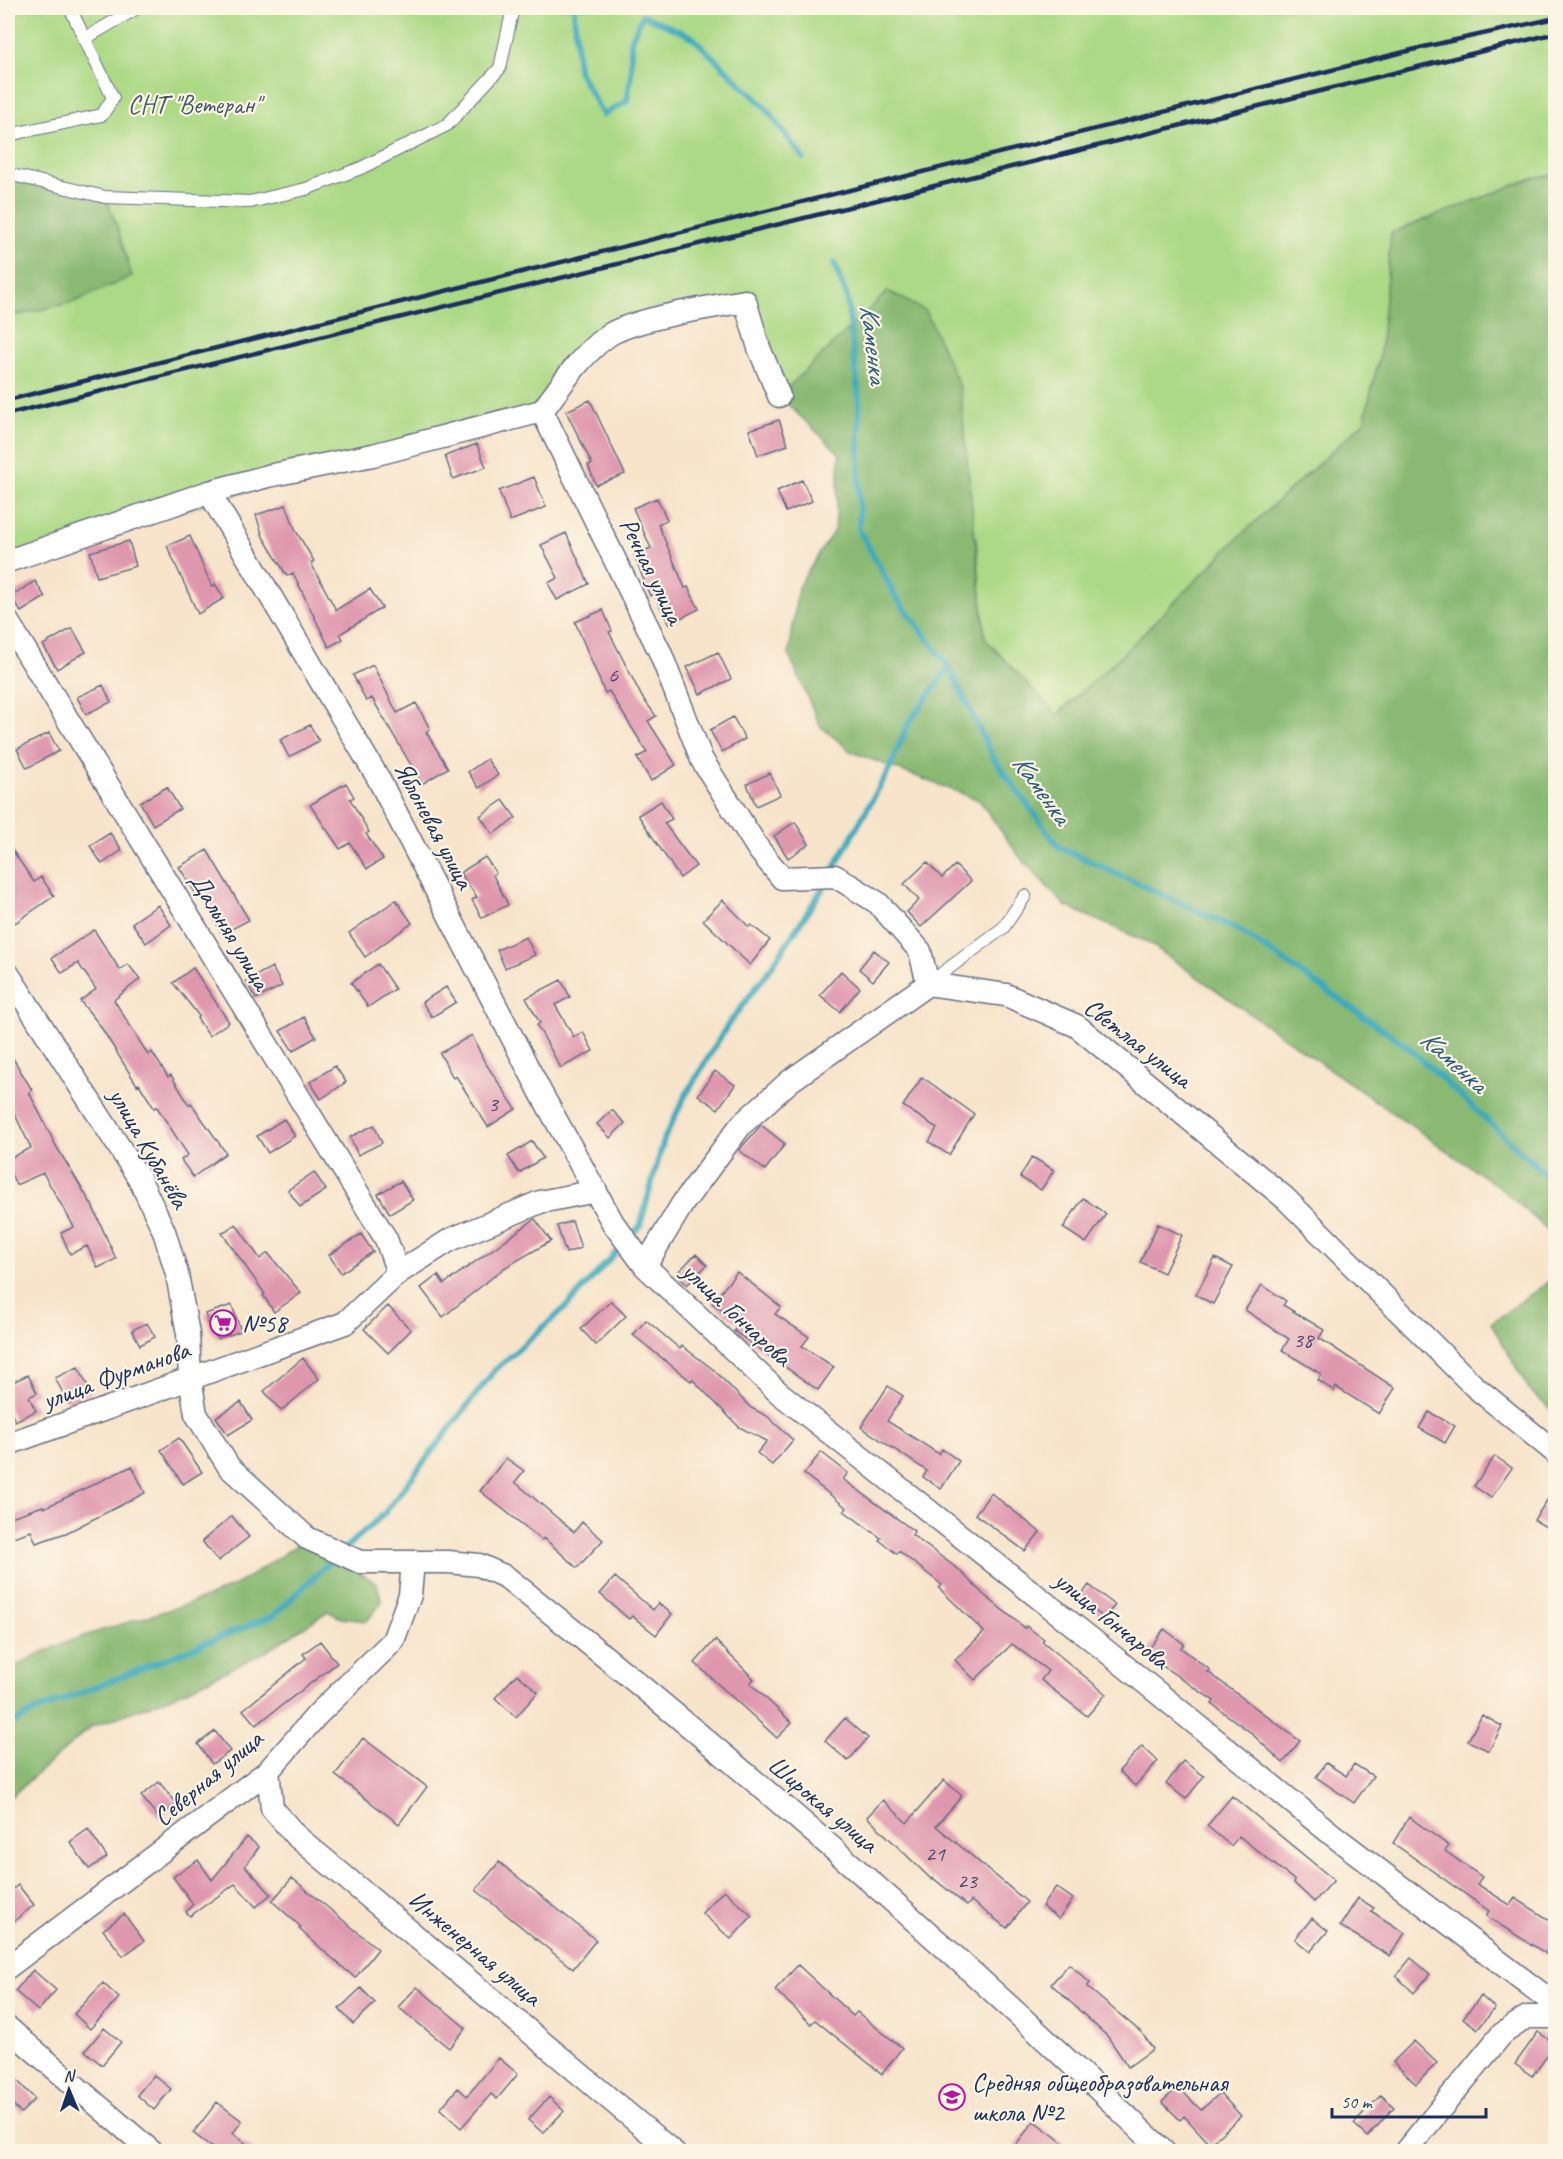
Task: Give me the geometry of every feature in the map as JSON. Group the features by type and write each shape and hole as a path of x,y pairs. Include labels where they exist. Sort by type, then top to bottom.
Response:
{"street":[{"path":"8,561 209,492 268,476 373,455 542,411 576,366 607,335 648,321 745,301 759,348 779,396"},
{"name":"Речная улица","path":"542,411 660,652 702,760 759,850 782,878 835,876 878,903 920,951 928,984"},
{"name":"Яблоневая улица","path":"209,492 378,778 541,1093 613,1223"},
{"name":"Дальняя улица","path":"8,622 386,1239 398,1273"},
{"name":"улица Кубанёва","path":"8,974 139,1178 164,1232 177,1274 188,1334 190,1378 196,1414 229,1467 306,1538 360,1562 413,1562"},
{"path":"638,1257 683,1203 741,1125 790,1081 928,984"},
{"name":"Светлая улица","path":"928,984 1006,995 1077,1026 1285,1198 1474,1386 1556,1453"},
{"name":"улица Фурманова","path":"8,1444 345,1323 398,1273 450,1240 540,1202 596,1191"},
{"name":"улица Гончарова","path":"613,1223 638,1257 778,1392 1101,1646 1334,1836 1556,2005"},
{"name":"Северная улица","path":"8,1967 268,1771 318,1714 393,1641 410,1595 413,1562"},
{"name":"Широкая улица","path":"413,1562 479,1565 506,1577 900,1905 1164,2151"},
{"name":"Инженерная улица","path":"268,1771 272,1808 295,1835 673,2151"},
{"path":"1405,2151 1502,2034 1527,2017 1556,2017"},
{"path":"8,2028 152,2151"}],"lane":[{"path":"8,135 102,115 113,98 70,8"},
{"path":"84,39 137,8"},
{"path":"8,174 105,197 250,202 306,189 361,168 447,125 500,68 513,8"},
{"path":"928,984 1003,928 1025,896"}],"green space":[{"name":"СНТ \"Ветеран\"","path":"8,8 1555,8 1555,175 1535,177 1391,233 1380,354 1364,422 1243,533 1124,653 1056,715 985,639 976,537 779,396 745,301 607,335 542,411 373,455 8,561 8,317 74,302 8,174"},
{"path":"8,174 105,197 116,223 132,276 74,302 8,317"},
{"path":"1555,175 1555,1236 1499,1187 1147,942 1065,906 1019,856 979,800 852,752 820,726 789,655 798,587 835,529 840,454 779,396 888,291 926,311 960,387 985,639 1057,715 1124,653 1243,533 1364,422 1380,354 1391,233 1535,177"},
{"path":"1555,1277 1555,1413 1529,1390 1491,1323"},
{"path":"307,1538 377,1584 382,1602 367,1621 341,1618 328,1611 265,1652 174,1696 91,1727 8,1799 8,1671 32,1657 83,1636 191,1603 229,1588"}],"building":[{"path":"590,400 625,474 596,485 588,465 592,464 566,411"},
{"path":"779,420 788,445 758,455 749,430"},
{"path":"477,444 486,467 453,479 445,456"},
{"path":"534,477 546,507 510,521 499,491"},
{"path":"802,480 812,501 786,512 777,491"},
{"path":"657,498 667,520 658,524 685,588 688,587 699,609 669,624 654,594 650,596 634,555 651,548 633,508"},
{"path":"286,505 296,531 314,561 311,563 336,610 370,589 382,608 340,634 343,639 329,647 293,573 287,576 263,537 256,515"},
{"path":"566,533 589,584 557,600 548,583 558,578 541,545"},
{"path":"190,536 212,587 215,584 224,598 198,614 167,546"},
{"path":"129,541 136,566 97,577 90,552"},
{"path":"35,581 45,597 21,612 11,596"},
{"path":"603,610 612,631 609,632 642,697 656,716 648,721 676,765 651,781 637,758 647,752 609,691 605,693 575,622"},
{"path":"72,628 86,652 57,669 43,645"},
{"path":"718,652 731,679 700,694 687,667"},
{"path":"373,665 397,713 416,703 430,729 426,732 448,768 422,784 372,698 366,701 353,675"},
{"path":"103,685 111,702 86,714 77,697"},
{"path":"733,717 745,739 722,752 710,730"},
{"path":"310,725 319,741 289,757 280,740"},
{"path":"49,733 59,751 27,768 17,749"},
{"path":"487,759 498,775 479,788 468,772"},
{"path":"770,773 780,795 756,806 747,784"},
{"path":"346,783 354,797 350,799 369,832 366,834 383,859 367,869 350,843 340,849 310,805"},
{"path":"167,787 180,809 153,825 140,802"},
{"path":"503,800 516,818 493,834 480,816"},
{"path":"661,801 672,819 664,823 696,866 680,878 638,815"},
{"path":"795,822 809,844 788,858 774,836"},
{"path":"110,833 122,850 102,864 90,846"},
{"path":"8,844 34,882 41,877 54,896 15,923 8,913"},
{"path":"207,850 249,920 222,934 199,890 195,892 179,867"},
{"path":"485,857 496,873 493,875 508,905 482,918 472,900 477,897 460,873"},
{"path":"927,862 942,878 955,865 971,881 921,927 907,912 919,900 904,884"},
{"path":"396,900 412,923 365,957 349,933"},
{"path":"723,900 749,927 751,925 770,940 750,965 703,920"},
{"path":"158,905 171,925 146,943 132,923"},
{"path":"94,930 120,970 128,964 140,979 114,1000 148,1055 152,1052 168,1077 171,1075 189,1105 191,1103 226,1153 193,1177 181,1160 188,1155 157,1107 154,1108 139,1084 137,1085 99,1024 80,1001 96,989 78,963 62,973 52,958"},
{"path":"526,937 535,955 505,968 497,950"},
{"path":"874,950 889,962 873,981 859,969"},
{"path":"378,964 395,989 368,1007 351,983"},
{"path":"272,967 282,986 256,999 246,981"},
{"path":"193,968 229,1022 209,1036 197,1018 199,1016 173,983"},
{"path":"841,971 860,988 840,1012 820,995"},
{"path":"561,980 570,997 555,1005 574,1037 583,1032 593,1051 561,1068 537,1025 540,1023 526,998"},
{"path":"446,987 456,1002 432,1017 422,1002"},
{"path":"304,1017 316,1037 293,1051 280,1031"},
{"path":"472,1035 484,1061 516,1109 488,1127 456,1076 453,1078 440,1053"},
{"path":"8,1050 32,1090 29,1092 56,1146 92,1205 116,1259 98,1268 87,1246 70,1254 61,1233 74,1227 43,1173 16,1185 8,1167 8,1159 31,1148 8,1100"},
{"path":"335,1066 346,1082 321,1099 310,1082"},
{"path":"715,1071 735,1085 718,1109 698,1095"},
{"path":"922,1077 974,1114 949,1155 929,1142 937,1128 903,1106"},
{"path":"612,1110 625,1123 610,1138 597,1124"},
{"path":"284,1119 295,1136 268,1153 257,1136"},
{"path":"374,1125 382,1143 358,1155 350,1137"},
{"path":"761,1125 785,1144 765,1170 739,1150"},
{"path":"532,1141 543,1158 519,1173 508,1156"},
{"path":"1032,1157 1054,1170 1041,1190 1020,1177"},
{"path":"314,1172 326,1190 300,1207 288,1190"},
{"path":"401,1181 413,1200 390,1214 378,1194"},
{"path":"1083,1198 1106,1214 1086,1243 1063,1228"},
{"path":"535,1219 551,1241 504,1268 443,1317 421,1288 438,1275 444,1284"},
{"path":"572,1221 581,1248 566,1253 557,1226"},
{"path":"236,1224 260,1259 268,1253 301,1293 274,1312 263,1295 265,1294 222,1233"},
{"path":"1158,1224 1182,1235 1164,1273 1140,1262"},
{"path":"361,1234 373,1252 341,1273 329,1255"},
{"path":"696,1254 707,1265 687,1285 676,1274"},
{"path":"1215,1258 1233,1267 1213,1304 1196,1295"},
{"path":"737,1272 781,1307 775,1314 809,1337 802,1346 834,1367 818,1390 734,1331 739,1324 712,1303"},
{"path":"1262,1285 1286,1301 1283,1305 1324,1330 1319,1338 1395,1388 1379,1414 1336,1387 1334,1391 1318,1380 1321,1374 1282,1350 1289,1339 1245,1310"},
{"path":"611,1301 626,1316 596,1345 581,1329"},
{"name":"№58","path":"232,1305 241,1331 218,1339 211,1331 205,1314"},
{"path":"388,1306 411,1330 388,1353 364,1329"},
{"path":"646,1320 680,1349 682,1346 714,1370 751,1408 767,1416 793,1440 772,1465 757,1453 767,1441 739,1427 692,1379 691,1381 633,1335"},
{"path":"147,1323 155,1337 140,1345 132,1330"},
{"path":"303,1358 319,1379 281,1411 264,1391"},
{"path":"78,1367 91,1392 69,1404 55,1378"},
{"path":"28,1375 37,1393 29,1397 36,1411 15,1421 8,1406 8,1384"},
{"path":"888,1386 903,1396 887,1421 939,1454 942,1449 959,1461 941,1489 923,1477 927,1471 861,1427"},
{"path":"241,1402 252,1420 228,1435 216,1417"},
{"path":"1429,1412 1455,1426 1445,1443 1419,1428"},
{"path":"179,1438 202,1472 183,1484 161,1450"},
{"path":"821,1452 848,1473 843,1479 914,1531 912,1535 958,1569 984,1595 1025,1628 1026,1626 1044,1639 1042,1641 1106,1694 1087,1716 1041,1680 1048,1671 1012,1644 975,1680 955,1660 984,1632 939,1588 942,1585 899,1551 897,1554 879,1540 881,1538 844,1511 847,1508 804,1474"},
{"path":"1495,1456 1512,1468 1491,1498 1474,1486"},
{"path":"506,1458 524,1471 515,1482 574,1532 582,1522 603,1540 577,1568 544,1538 542,1540 480,1491"},
{"path":"132,1466 145,1493 66,1533 36,1543 31,1531 8,1539 8,1518 43,1506 44,1508"},
{"path":"1556,1487 1556,1533 1534,1520"},
{"path":"991,1493 1040,1532 1025,1551 975,1514"},
{"path":"232,1516 249,1537 218,1561 202,1541"},
{"path":"615,1577 653,1610 658,1603 672,1614 656,1635 632,1616 629,1619 600,1594"},
{"path":"1089,1585 1115,1605 1104,1618 1079,1598"},
{"path":"1164,1629 1184,1644 1181,1648 1210,1670 1208,1672 1300,1741 1283,1763 1250,1732 1212,1704 1214,1701 1145,1654"},
{"path":"715,1640 754,1679 750,1683 792,1723 777,1738 695,1663"},
{"path":"320,1641 337,1663 256,1725 243,1710 306,1658 303,1654"},
{"path":"517,1674 538,1692 516,1717 495,1698"},
{"path":"1482,1715 1502,1726 1489,1751 1468,1741"},
{"path":"845,1718 868,1738 848,1761 825,1741"},
{"path":"215,1731 230,1751 212,1764 198,1744"},
{"path":"363,1738 427,1787 399,1824 335,1775"},
{"path":"1142,1746 1158,1761 1135,1786 1119,1771"},
{"path":"1183,1761 1204,1776 1186,1799 1166,1784"},
{"path":"1326,1763 1346,1776 1354,1764 1373,1776 1354,1803 1316,1777"},
{"path":"944,1780 962,1796 936,1826 1027,1902 1007,1928 971,1901 967,1906 933,1878 932,1880 867,1817 883,1800 907,1823"},
{"path":"159,1782 177,1804 159,1818 141,1796"},
{"path":"1232,1796 1334,1880 1314,1902 1294,1883 1295,1881 1239,1836 1231,1846 1207,1826"},
{"path":"1409,1817 1449,1846 1445,1851 1482,1877 1477,1884 1510,1905 1515,1898 1556,1924 1556,1960 1486,1916 1489,1911 1393,1843"},
{"path":"88,1829 107,1857 89,1869 70,1842"},
{"path":"247,1837 259,1847 245,1866 271,1894 256,1907 235,1884 190,1916 186,1912 193,1904 173,1877 198,1860 212,1880"},
{"path":"499,1862 596,1940 573,1969 476,1890"},
{"path":"292,1878 378,1949 355,1978 299,1929 301,1927 272,1901"},
{"path":"18,1885 34,1905 8,1926 8,1893"},
{"path":"1056,1887 1073,1899 1059,1919 1042,1906"},
{"path":"724,1890 752,1916 731,1939 702,1913"},
{"path":"1358,1898 1374,1908 1371,1911 1405,1933 1390,1956 1340,1926"},
{"path":"124,1914 144,1941 123,1956 103,1930"},
{"path":"1312,1918 1328,1931 1310,1952 1295,1939"},
{"path":"1411,1958 1430,1974 1414,1993 1396,1976"},
{"path":"1069,1964 1090,1983 1087,1987 1142,2033 1153,2049 1128,2067 1108,2037 1051,1984"},
{"path":"798,1965 853,2016 857,2012 902,2048 882,2074 815,2020 811,2024 775,1990"},
{"path":"33,1970 56,1990 38,2011 15,1991"},
{"path":"103,1983 119,1998 90,2029 74,2014"},
{"path":"417,1987 466,2028 449,2048 398,2007"},
{"path":"361,1988 375,2003 353,2024 339,2009"},
{"path":"1481,1996 1495,2008 1478,2029 1463,2018"},
{"path":"104,2028 121,2042 102,2065 85,2051"},
{"path":"1538,2032 1555,2044 1532,2076 1515,2064"},
{"path":"1414,2041 1437,2063 1416,2084 1393,2062"},
{"path":"499,2058 518,2074 497,2099 491,2094 461,2128 440,2109 458,2088 467,2096"},
{"path":"8,2071 35,2099 21,2113 8,2100"},
{"path":"154,2075 171,2089 154,2110 137,2095"},
{"path":"1178,2087 1201,2110 1220,2093 1241,2116 1210,2144 1184,2116 1180,2120 1162,2102"},
{"path":"1381,2095 1394,2107 1368,2137 1354,2124"},
{"path":"549,2097 564,2111 543,2133 528,2120"},
{"path":"217,2102 242,2121 233,2133 255,2151 217,2151 193,2133"},
{"path":"1034,2121 1074,2151 1011,2151"}],"waterway":[{"name":"Каменка","path":"574,8 578,70 603,115 627,101 631,76 631,40 643,15 691,36 765,107 803,158"},
{"name":"Каменка","path":"834,263 847,297 859,399 859,529 896,597 949,667 994,759 1059,847 1239,930 1408,1047 1556,1184"},
{"path":"833,870 890,768 908,724 949,667"},
{"path":"344,1549 383,1515 494,1371 566,1307 640,1226 664,1139 684,1098 727,1026 772,966 827,882"},
{"path":"8,1726 38,1710 273,1616 336,1556"}],"railway":[{"path":"8,400 1428,46 1556,18"},
{"path":"8,414 1556,33"}],"place":[{"name":"№58","path":"223,1323"},
{"name":"Средняя общеобразовательная школа №2","path":"952,2097"}]}
